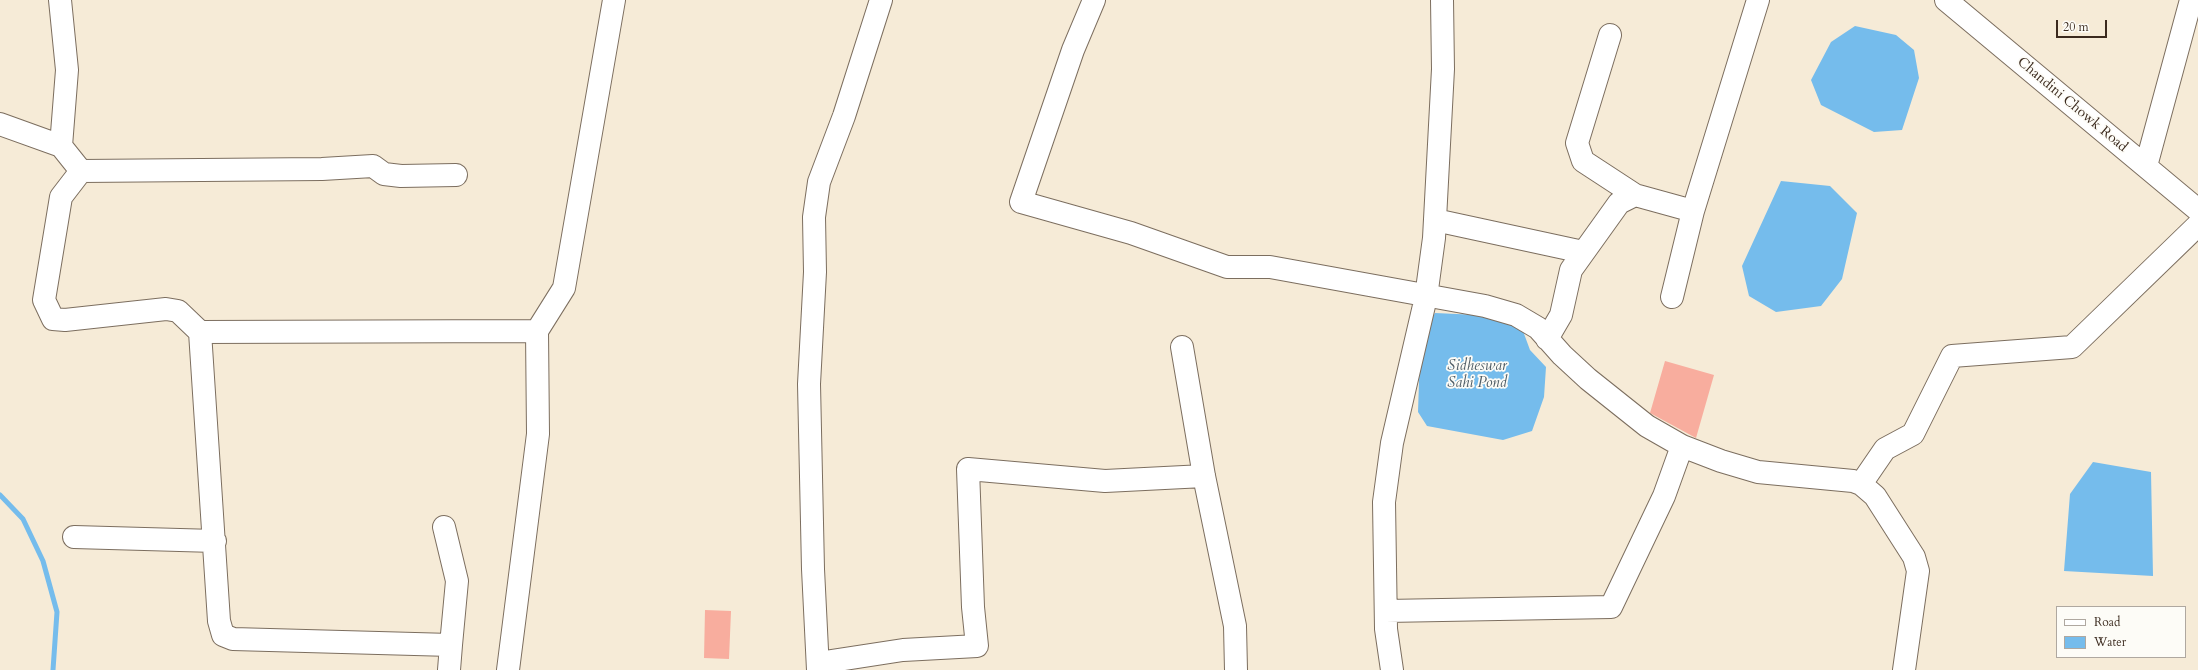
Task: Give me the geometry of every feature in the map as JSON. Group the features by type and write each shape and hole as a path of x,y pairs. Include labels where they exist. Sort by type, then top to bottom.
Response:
{"street":[{"path":"60,0 67,70 61,146"},
{"path":"508,670 538,434 537,331 564,288 614,0"},
{"path":"881,0 844,116 819,182 814,217 815,272 809,384 813,569 818,666 903,650 977,646 973,607 968,469 1105,481 1204,476"},
{"path":"1094,0 1073,50 1021,202 1131,233 1227,267 1270,267 1426,297 1485,306 1516,315 1538,328 1547,339 1588,379 1647,426 1682,446 1721,461 1758,472 1831,478 1861,484 1874,496 1914,557 1918,571 1904,670"},
{"path":"1392,670 1386,629 1385,494 1392,443 1426,297 1436,220 1443,69 1442,0"},
{"path":"1672,297 1693,211 1758,0"},
{"name":"Chandini Chowk Road","path":"1946,0 2198,210"},
{"path":"2146,166 2191,0"},
{"path":"1610,35 1577,143 1583,161 1635,196 1693,211"},
{"path":"0,124 61,146 81,171"},
{"path":"81,171 322,169 373,166 384,174 401,176 456,175"},
{"path":"81,171 61,197 44,300 53,319 65,320 166,309 178,311 200,332 215,541 219,621 223,635 232,640 451,645"},
{"path":"1547,339 1561,315 1571,270 1619,203 1635,196"},
{"path":"1436,220 1583,252"},
{"path":"1861,484 1884,449 1913,434 1952,356 2072,347 2198,225"},
{"path":"200,332 537,331"},
{"path":"1182,347 1204,476 1235,626 1236,670"},
{"path":"1386,611 1611,607 1664,496 1682,446"},
{"path":"444,527 457,580 449,670"},
{"path":"74,537 215,541"}],"water":[{"path":"1855,26 1896,35 1914,50 1919,78 1902,130 1874,132 1821,105 1811,80 1831,42"},
{"path":"1781,181 1830,186 1857,213 1842,279 1821,306 1776,312 1749,296 1742,266"},
{"name":"Sidheswar Sahi Pond","path":"1435,313 1478,315 1510,322 1523,331 1530,350 1546,367 1544,397 1532,431 1503,440 1427,426 1418,412 1420,352 1425,332"},
{"path":"2093,462 2151,472 2153,576 2064,571 2070,494"}],"building":[{"path":"1665,361 1714,375 1696,438 1650,413"},
{"path":"705,610 731,611 729,659 704,658"}],"waterway":[{"path":"0,495 23,519 43,561 57,612 53,670"}]}
